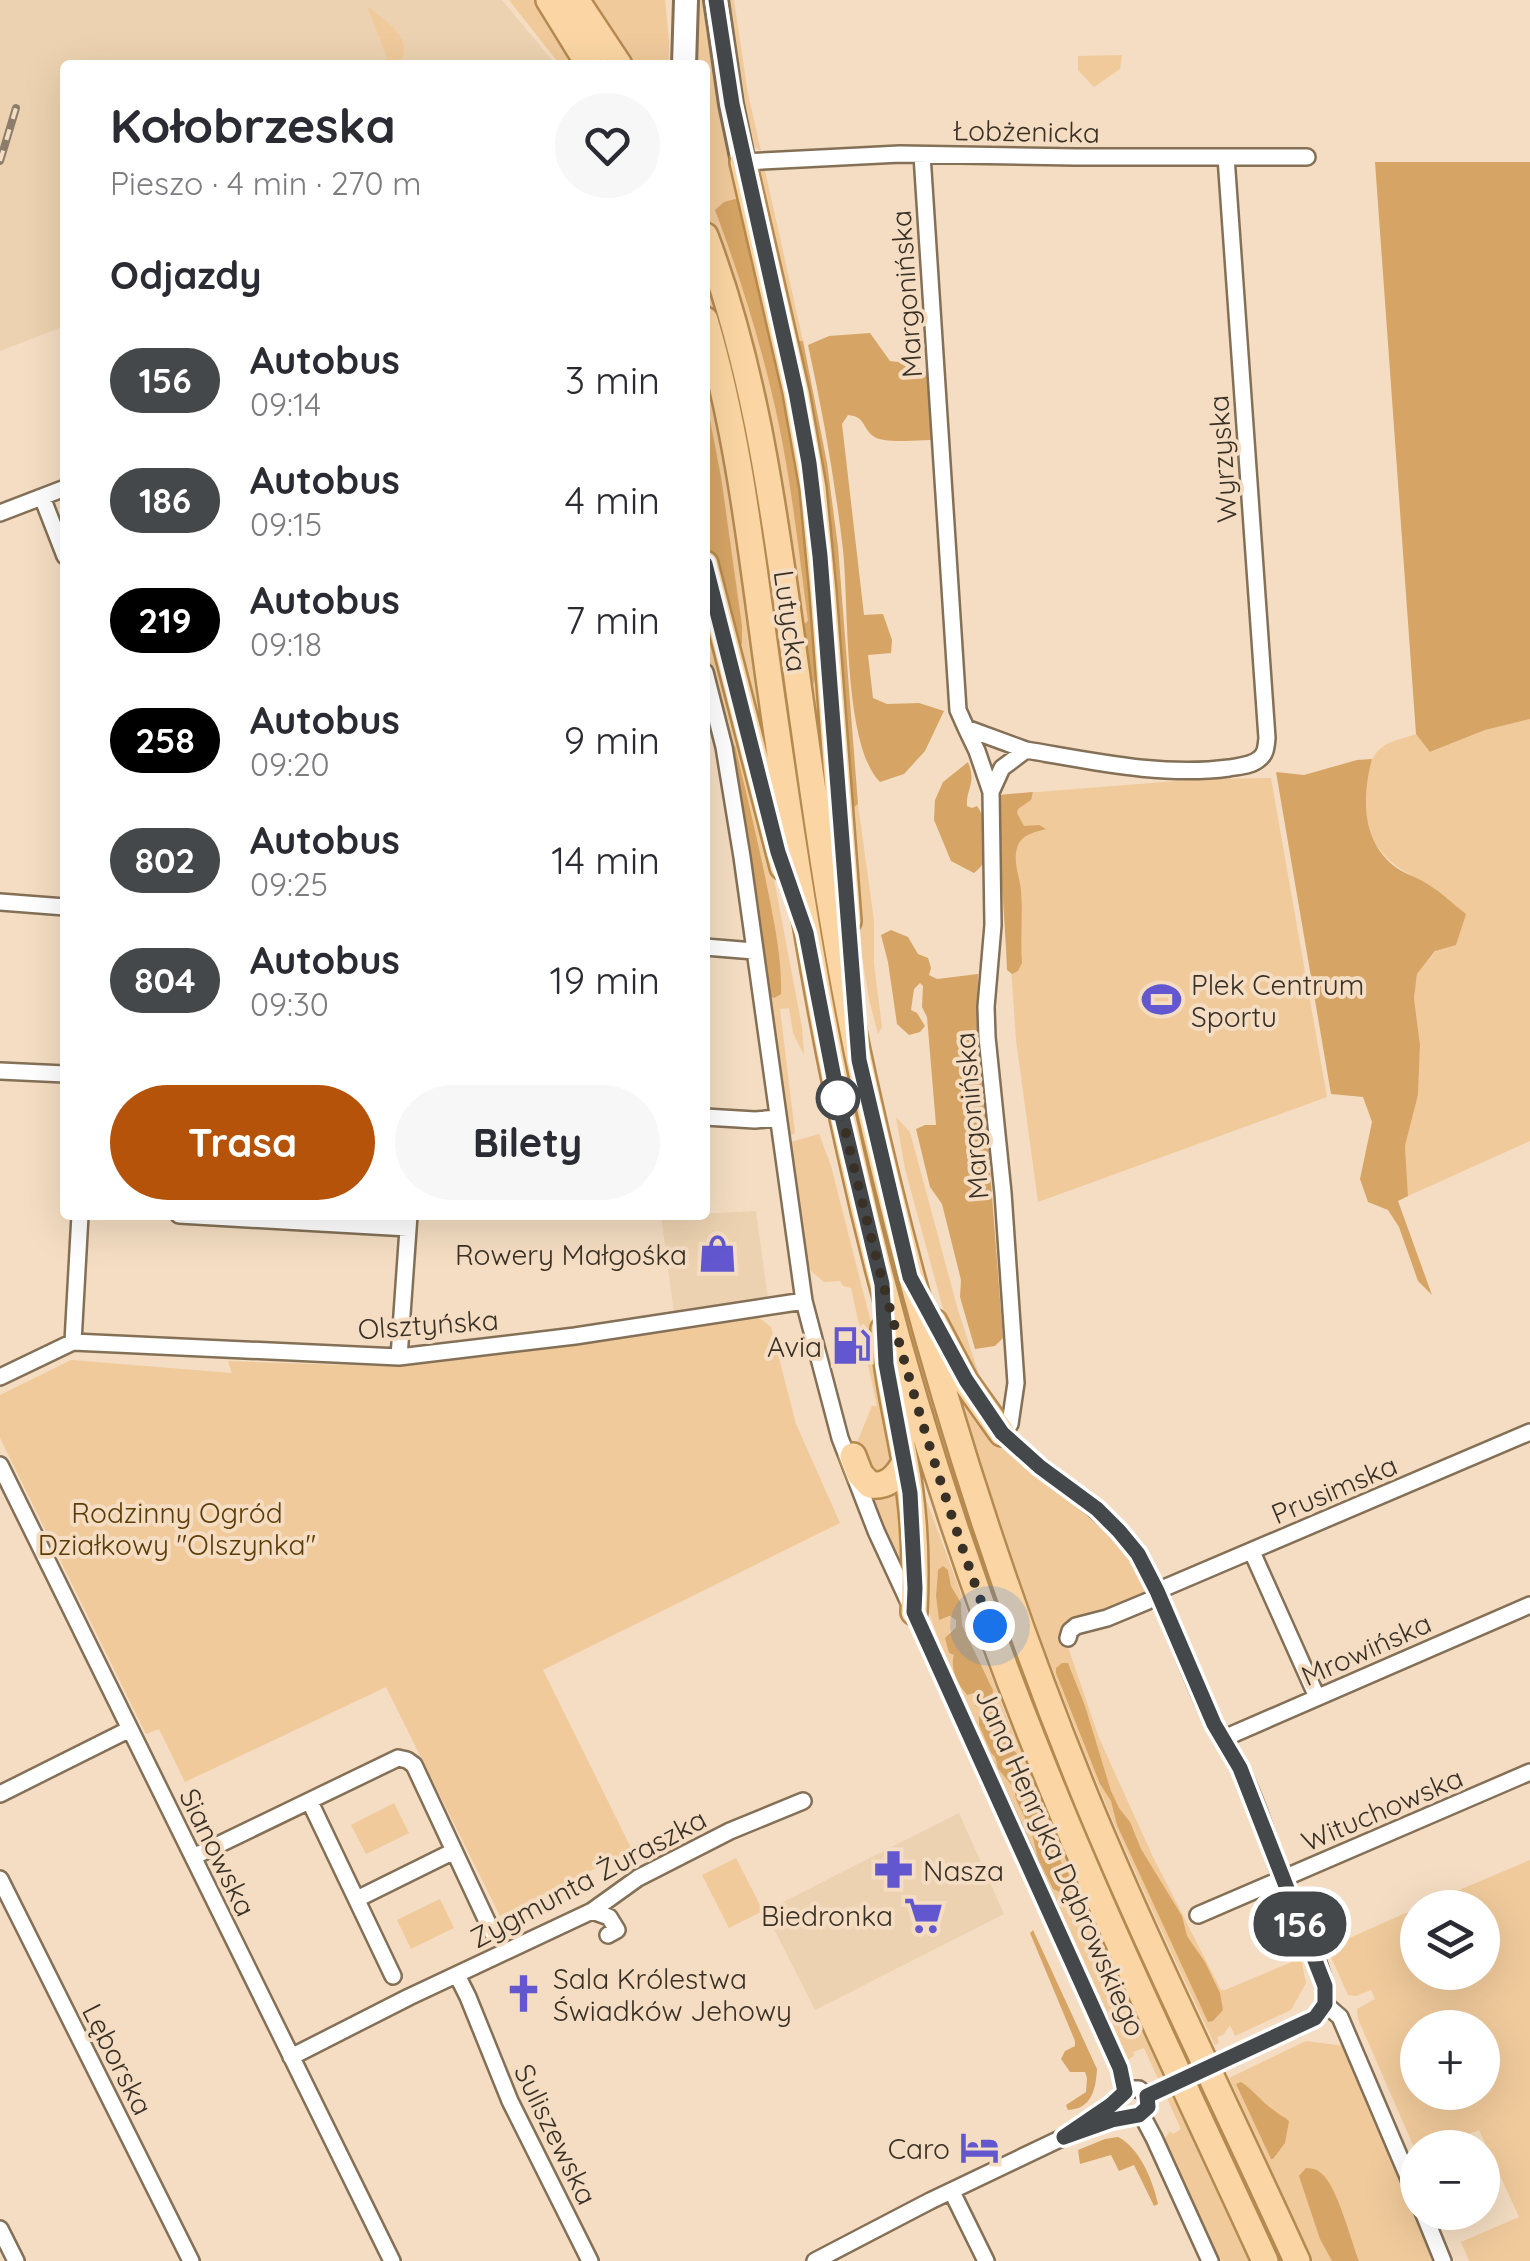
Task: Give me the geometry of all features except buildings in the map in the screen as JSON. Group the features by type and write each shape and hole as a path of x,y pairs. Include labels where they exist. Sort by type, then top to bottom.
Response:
{"main road":[{"path":"549,0 586,60"},
{"path":"576,0 616,60"},
{"path":"684,60 686,0"},
{"path":"716,0 743,162 798,403 817,522 859,1060"},
{"name":"Lutycka","path":"710,250 755,402 824,862 859,1060"},
{"name":"Lutycka","path":"710,340 739,472 806,933"},
{"path":"710,584 778,852 806,933"},
{"name":"Jana Henryka Dąbrowskiego","path":"806,933 839,1104 882,1284 977,1592 1074,1840 1265,2261"},
{"name":"Jana Henryka Dąbrowskiego","path":"859,1060 910,1277 974,1495 1021,1630 1123,1882 1296,2261"},
{"path":"910,1277 966,1380 1002,1433"},
{"path":"882,1284 886,1364 910,1493 914,1612"},
{"path":"853,1456 860,1474 870,1485 888,1482 904,1464"}],"street":[{"name":"Łobżenicka","path":"743,162 922,154 1308,157"},
{"name":"Margonińska","path":"922,154 958,710 990,792 993,925 987,1037 1016,1383 1010,1424 1002,1433"},
{"name":"Wyrzyska","path":"1026,750 1195,772 1250,764 1262,756 1267,738 1226,157"},
{"path":"0,514 60,490"},
{"path":"42,497 60,543"},
{"name":"Jana Henryka Dąbrowskiego","path":"710,693 728,769 804,1301 840,1438 862,1498 1120,2068 1122,2108 1135,2115"},
{"path":"966,728 1026,750"},
{"path":"990,792 1002,768 1026,750"},
{"path":"0,902 60,907"},
{"path":"710,948 754,951"},
{"path":"0,1071 60,1074"},
{"path":"710,1117 778,1118"},
{"path":"73,1342 80,1220"},
{"path":"343,1220 408,1222 399,1357"},
{"name":"Olsztyńska","path":"0,1377 73,1342 399,1357 575,1336 804,1301"},
{"name":"Prusimska","path":"1068,1638 1076,1626 1107,1618 1530,1432"},
{"path":"1002,1433 1097,1509 1138,1554 1152,1596 1214,1724 1240,1768 1325,1986 1325,2004 1315,2018 1154,2093 1136,2088 1123,2094 1064,2137"},
{"name":"Sianowska","path":"0,1465 392,2261"},
{"path":"1252,1552 1316,1698"},
{"name":"Mrowińska","path":"1222,1739 1530,1604"},
{"path":"0,1794 130,1729"},
{"path":"193,1858 398,1758 407,1760 414,1765 493,1934"},
{"name":"Wituchowska","path":"1198,1915 1530,1772"},
{"name":"Zygmunta Żuraszka","path":"291,2057 592,1911 638,1878 730,1831 803,1801"},
{"path":"310,1802 393,1976"},
{"path":"357,1899 454,1850"},
{"name":"Lęborska","path":"0,1878 191,2261"},
{"path":"592,1911 609,1916 616,1930 608,1936"},
{"name":"Suliszewska","path":"456,1975 510,2101 590,2261"},
{"path":"1325,2004 1340,2017 1400,2158"},
{"path":"815,2261 1064,2137 1135,2115 1148,2107 1154,2093"},
{"path":"1135,2115 1145,2120 1210,2261"},
{"path":"952,2192 986,2261"},
{"path":"0,2228 16,2261"},
{"path":"1430,2230 1443,2261"}],"shaded area":[{"path":"0,0 502,0 552,60 60,60 60,328 0,351"},
{"path":"1375,162 1530,162 1530,719 1485,730 1430,752 1416,734"},
{"path":"735,199 740,201 757,269 807,504 817,670 814,684 806,656 803,625 808,621 778,422 753,324 715,210"},
{"path":"870,333 890,361 927,372 932,440 878,438 854,416 848,415 842,424 864,615 883,614 892,640 891,653 868,655 873,698 887,704 919,703 944,711 925,751 904,774 880,782 868,764 859,738 850,672 840,524 808,345 829,336"},
{"path":"800,341 827,463 838,547 858,804 852,809 847,808 795,348"},
{"path":"710,420 742,626 742,644 734,647 710,549"},
{"path":"732,745 776,936 781,994 774,998 769,990 741,800 729,748"},
{"path":"1372,759 1366,802 1375,843 1394,866 1434,888 1466,914 1456,945 1435,951 1417,974 1414,998 1420,1045 1418,1095 1405,1146 1408,1196 1398,1201 1432,1295 1418,1281 1399,1227 1388,1210 1368,1202 1360,1179 1372,1122 1363,1097 1331,1094 1276,772 1304,775"},
{"path":"968,762 971,781 967,806 977,806 988,841 985,859 974,873 951,861 934,820 935,800 943,782"},
{"path":"1033,792 1031,800 1017,813 1024,826 1039,825 1046,829 1024,837 1017,849 1022,963 1012,974 1007,970 999,795"},
{"path":"891,930 908,937 918,954 928,958 929,975 937,979 978,974 977,1042 1003,1338 995,1346 975,1349 960,1297 961,1280 942,1204 930,1187 916,1129 936,1125 923,986 920,983 914,989 911,1010 925,1026 909,1035 897,1024 881,935"},
{"path":"756,1211 768,1299 674,1313 662,1220 710,1220 710,1213"},
{"path":"943,1566 961,1603 962,1625 993,1690 992,1699 981,1708 975,1706 975,1693 967,1695 954,1671 954,1655 949,1653 945,1638 956,1627 956,1620 950,1616 939,1620 936,1596 938,1570"},
{"path":"1062,1663 1068,1663 1085,1706 1119,1808 1182,1916 1187,1936 1220,1993 1223,2010 1213,2021 1208,2022 1117,1825 1111,1801 1100,1784 1056,1673"},
{"path":"990,1708 1001,1712 1009,1745 1018,1755 1048,1834 1058,1847 1070,1876 1071,1902 1053,1889 1038,1859 1014,1788 998,1769 979,1725 979,1717"},
{"path":"959,1813 1004,1914 815,2010 765,1911"},
{"path":"1033,1930 1097,2069 1091,2097 1076,2109 1068,2110 1066,2105 1086,2092 1087,2078 1085,2072 1070,2072 1061,2059 1065,2051 1075,2046 1075,2041 1030,1933"},
{"path":"1241,2082 1289,2121 1285,2143 1273,2159 1236,2084"},
{"path":"1118,2137 1139,2157 1158,2204 1154,2206 1134,2165 1119,2171 1111,2155 1080,2164 1078,2150"},
{"path":"1306,2168 1321,2173 1333,2189 1359,2261 1332,2261 1320,2239 1299,2176"}],"green space":[{"path":"509,0 538,0 577,60 556,60"},
{"path":"586,0 665,0 669,60 627,60"},
{"path":"694,0 708,0 791,405 817,612 826,800 721,253 710,226 710,60 692,60"},
{"path":"724,0 734,0 761,151 749,144"},
{"path":"367,6 402,41 403,57 388,60"},
{"path":"1122,55 1120,69 1094,87 1078,70 1078,56"},
{"path":"764,166 803,341 795,348 758,171"},
{"path":"710,275 747,408 811,833 942,1417 1287,2261 1274,2261 1054,1771 928,1417 850,1115 710,308"},
{"path":"710,373 717,403 783,838 710,549"},
{"path":"710,615 771,863 802,1027 804,1055 793,1033 789,1008 780,1009 795,1133 790,1136 786,1134 779,1058 734,771 710,672"},
{"path":"1530,719 1530,1141 1408,1196 1405,1146 1418,1095 1420,1045 1414,998 1417,974 1436,951 1426,883 1393,863 1372,836 1365,796 1369,769 1383,746 1416,734 1431,752 1485,730"},
{"name":"Plek Centrum Sportu","path":"1271,778 1327,1097 1038,1202 1016,1040 999,795 1201,779"},
{"path":"858,804 874,921 874,964 882,1027 878,1034 856,921 847,808"},
{"path":"896,1117 910,1132 983,1387 951,1338 905,1169"},
{"path":"819,1134 831,1166 878,1350 897,1462 876,1479 856,1445 872,1406 877,1406 851,1288 840,1281 824,1282 807,1262 789,1150 791,1142"},
{"name":"Rodzinny Ogród Działkowy \"Olszynka\"","path":"758,1317 771,1327 796,1424 840,1523 543,1670 632,1850 500,1916 386,1687 185,1782 159,1729 146,1734 0,1438 0,1395 71,1360 232,1373 228,1361 375,1366 431,1363"},
{"path":"952,1371 1022,1461 1107,1529 1127,1552 1148,1589 1149,1595 1072,1624 1066,1641 1099,1738 1153,1857 1221,1990 1301,1958 1306,1983 1291,2010 1235,2036 1230,2025 1217,2037 1219,2043 1215,2045 1127,1854 1061,1693"},
{"path":"912,1471 916,1472 1004,1710 1055,1833 1249,2261 1220,2261 1164,2140 1170,2131 1173,2134 1181,2129 1144,2048 1133,2052 1134,2056 1127,2060 947,1665 928,1609","holes":["938,1570 948,1570 962,1608 962,1625 992,1687 974,1703 976,1695 965,1694 954,1670 954,1655 949,1653 949,1632 956,1627 956,1620 952,1616 939,1620","996,1708 1002,1715 1009,1745 1016,1753 1068,1873 1072,1900 1053,1889 1038,1859 1014,1788 998,1769 990,1751 979,1725 980,1714"]},
{"path":"900,1485 912,1588 871,1502 873,1495"},
{"path":"394,1803 409,1833 366,1854 351,1825"},
{"path":"736,1858 763,1911 729,1928 702,1875"},
{"path":"1530,1860 1530,2261 1469,2261 1461,2242 1489,2230 1500,2230 1500,2225 1519,2217 1500,2176 1500,2130 1407,2130 1358,2019 1357,2009 1375,1999 1371,1990 1348,1995 1327,1948 1400,1916 1400,1990 1500,1990 1500,1890 1459,1890"},
{"path":"440,1899 454,1928 411,1949 397,1920"},
{"path":"1306,2041 1344,2046 1400,2177 1400,2230 1423,2230 1436,2261 1313,2261 1229,2078"}],"railway":[{"path":"0,161 16,108"}],"bus line":[{"name":"156","path":"710,584 778,852 806,933 839,1104 882,1284 886,1364 910,1493 914,1612 1125,2085 1125,2092 1111,2105 1064,2137 1139,2115 1148,2107 1147,2096 1315,2018 1325,2004 1325,1986 1240,1768 1214,1724 1138,1554 1097,1509 1002,1433 966,1380 910,1277 859,1060 820,556 809,463 746,175 716,0"}],"place":[{"name":"Plek Centrum Sportu","path":"1161,1000"},
{"name":"Rowery Małgośka","path":"717,1254"},
{"name":"Avia","path":"852,1346"},
{"name":"Nasza","path":"893,1870"},
{"name":"Biedronka","path":"923,1915"},
{"name":"Sala Królestwa Świadków Jehowy","path":"523,1994"},
{"name":"Caro","path":"980,2148"}],"route":[{"path":"838,1098 910,1384 990,1626"}]}
